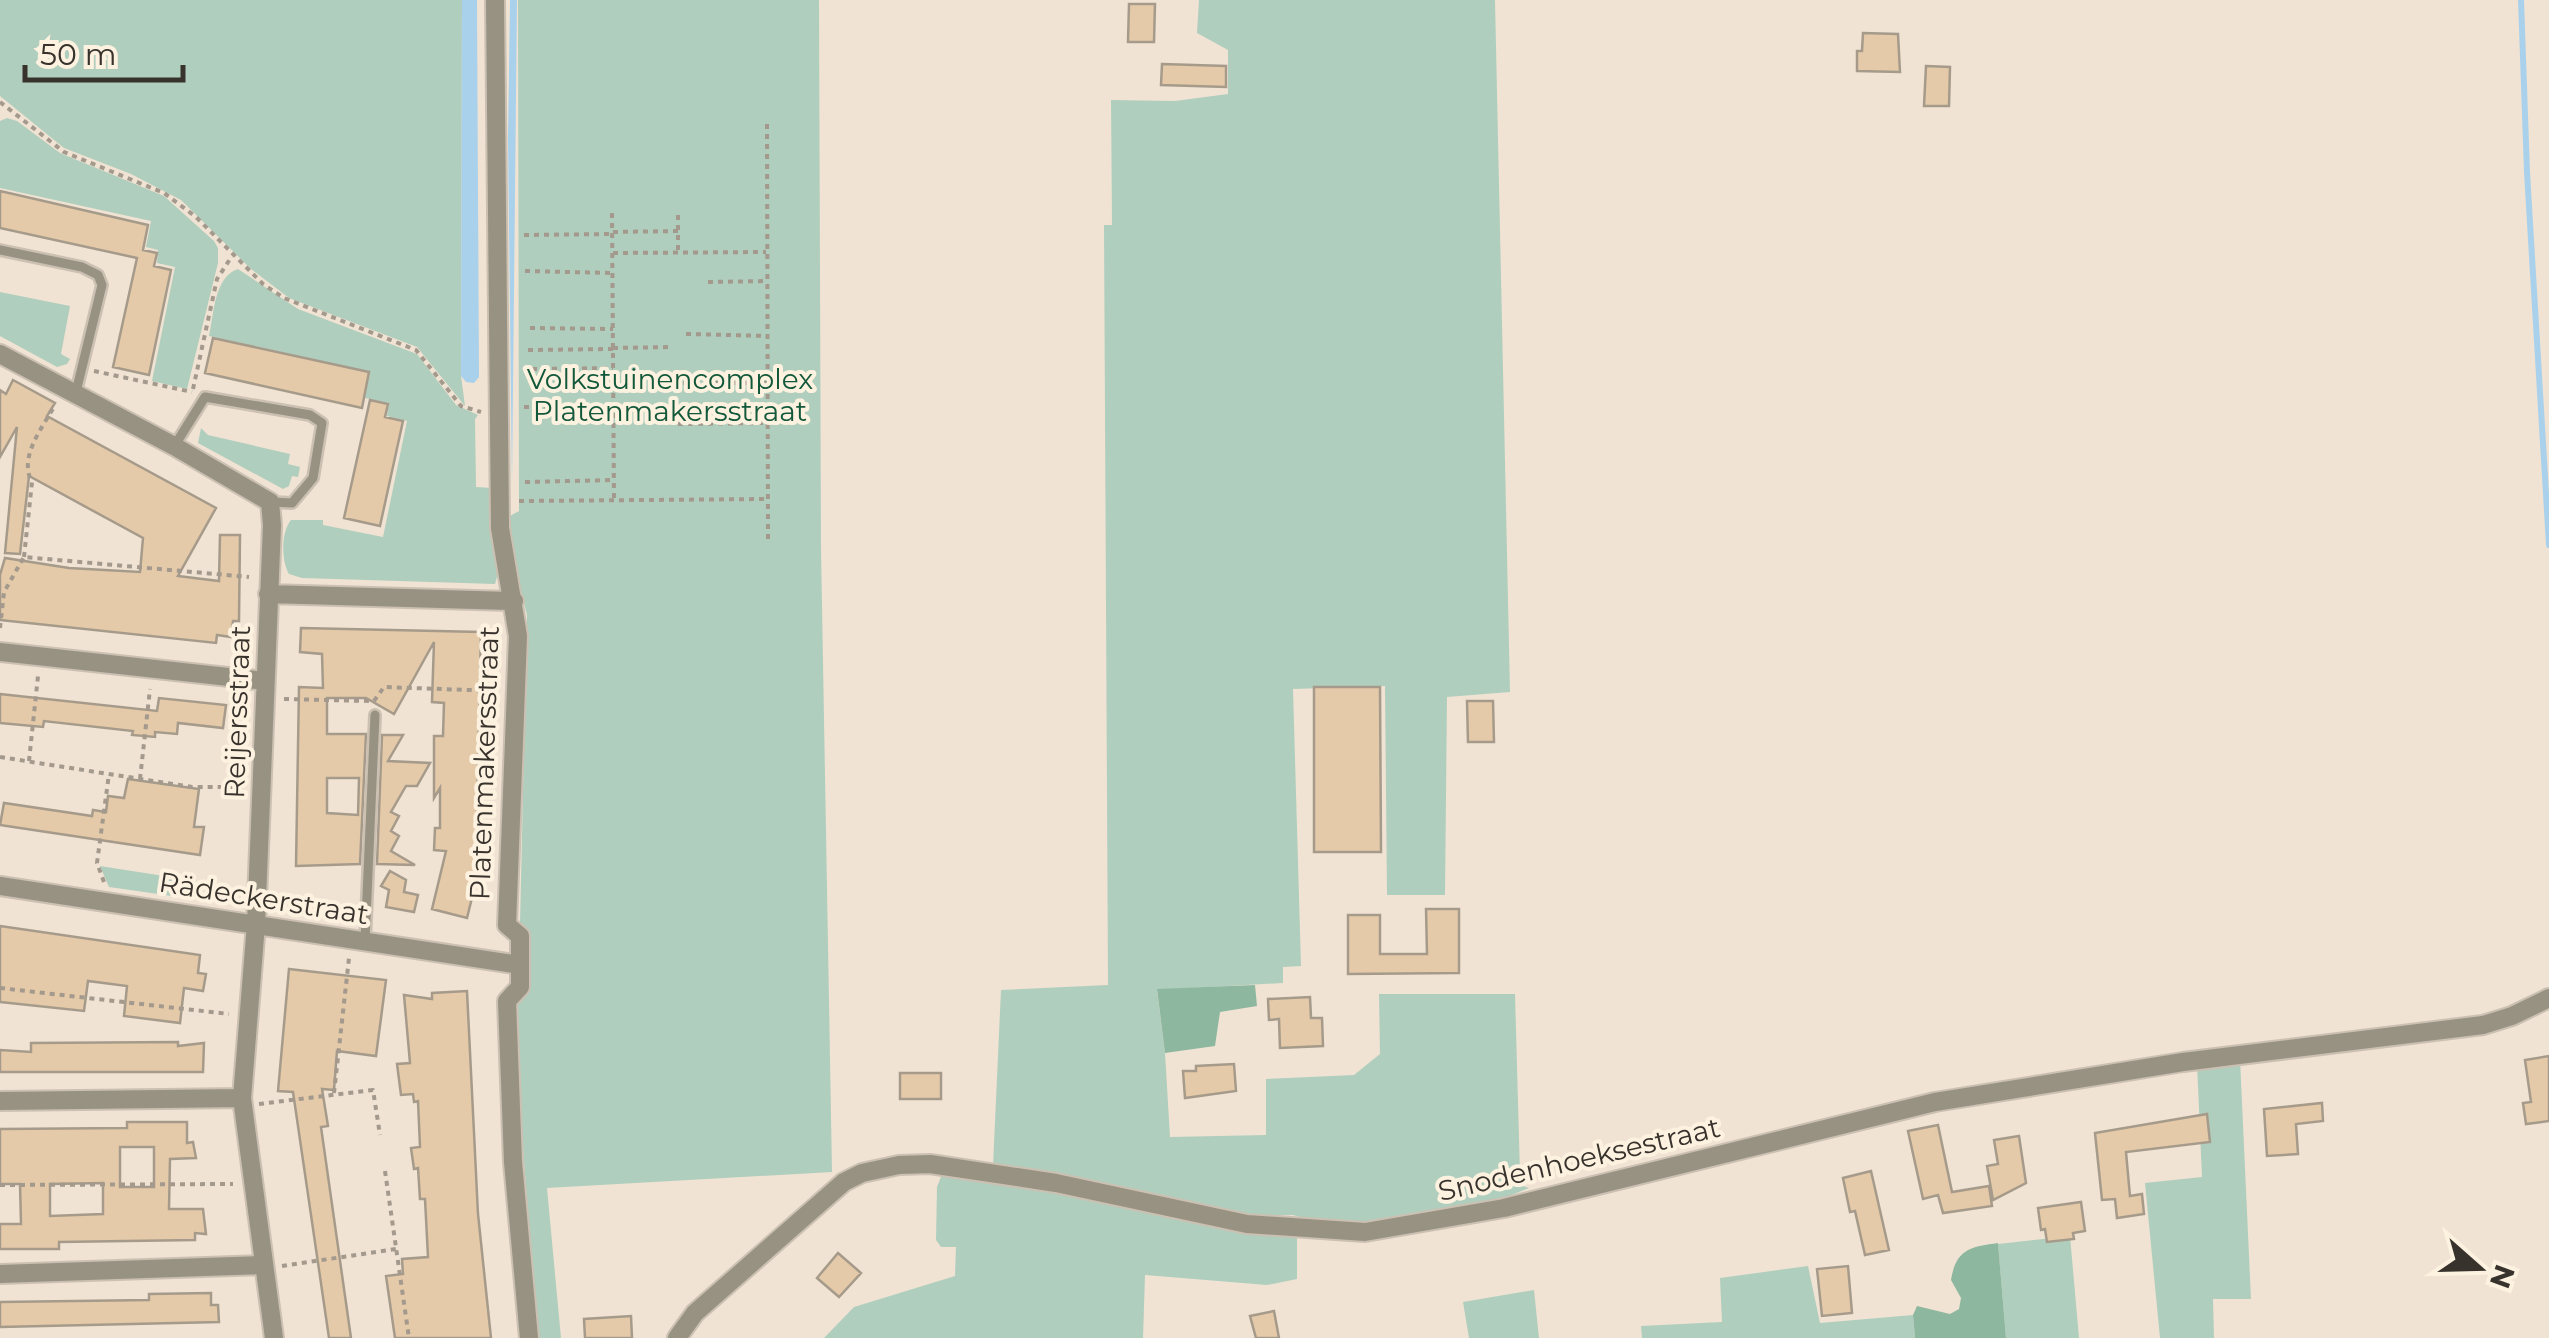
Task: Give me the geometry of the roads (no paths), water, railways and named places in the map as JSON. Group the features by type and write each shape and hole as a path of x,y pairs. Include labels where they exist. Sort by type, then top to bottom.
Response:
{"street":[{"name":"Platenmakersstraat","path":"495,0 500,528 518,636 507,924 520,936 520,965"},
{"path":"0,354 270,502"},
{"name":"Reijersstraat","path":"270,502 256,924 243,1102 274,1338"},
{"path":"269,586 514,600"},
{"path":"0,652 152,669 265,690"},
{"name":"Rädeckerstraat","path":"0,886 520,965"},
{"path":"520,965 520,987 507,1001 513,1162 530,1338"},
{"name":"Snodenhoeksestraat","path":"677,1338 696,1313 844,1182 862,1173 899,1165 930,1164 1056,1183 1247,1224 1365,1232 1504,1208 1935,1102 2183,1062 2483,1025 2549,998"},
{"path":"0,1101 243,1102"},
{"path":"0,1274 263,1267"}],"lane":[{"path":"0,250 82,267 98,275 102,286 82,369 70,392"},
{"path":"174,446 204,397 310,414 322,424 313,478 292,503 270,502"},
{"path":"358,940 374,714"}],"water":[{"path":"462,0 477,0 479,377 474,383 461,376"},
{"path":"510,0 517,0 512,485 508,140"}],"waterway":[{"path":"2521,0 2549,545"}],"park label":[{"name":"Volkstuinencomplex Platenmakersstraat","path":"670,395"}]}
